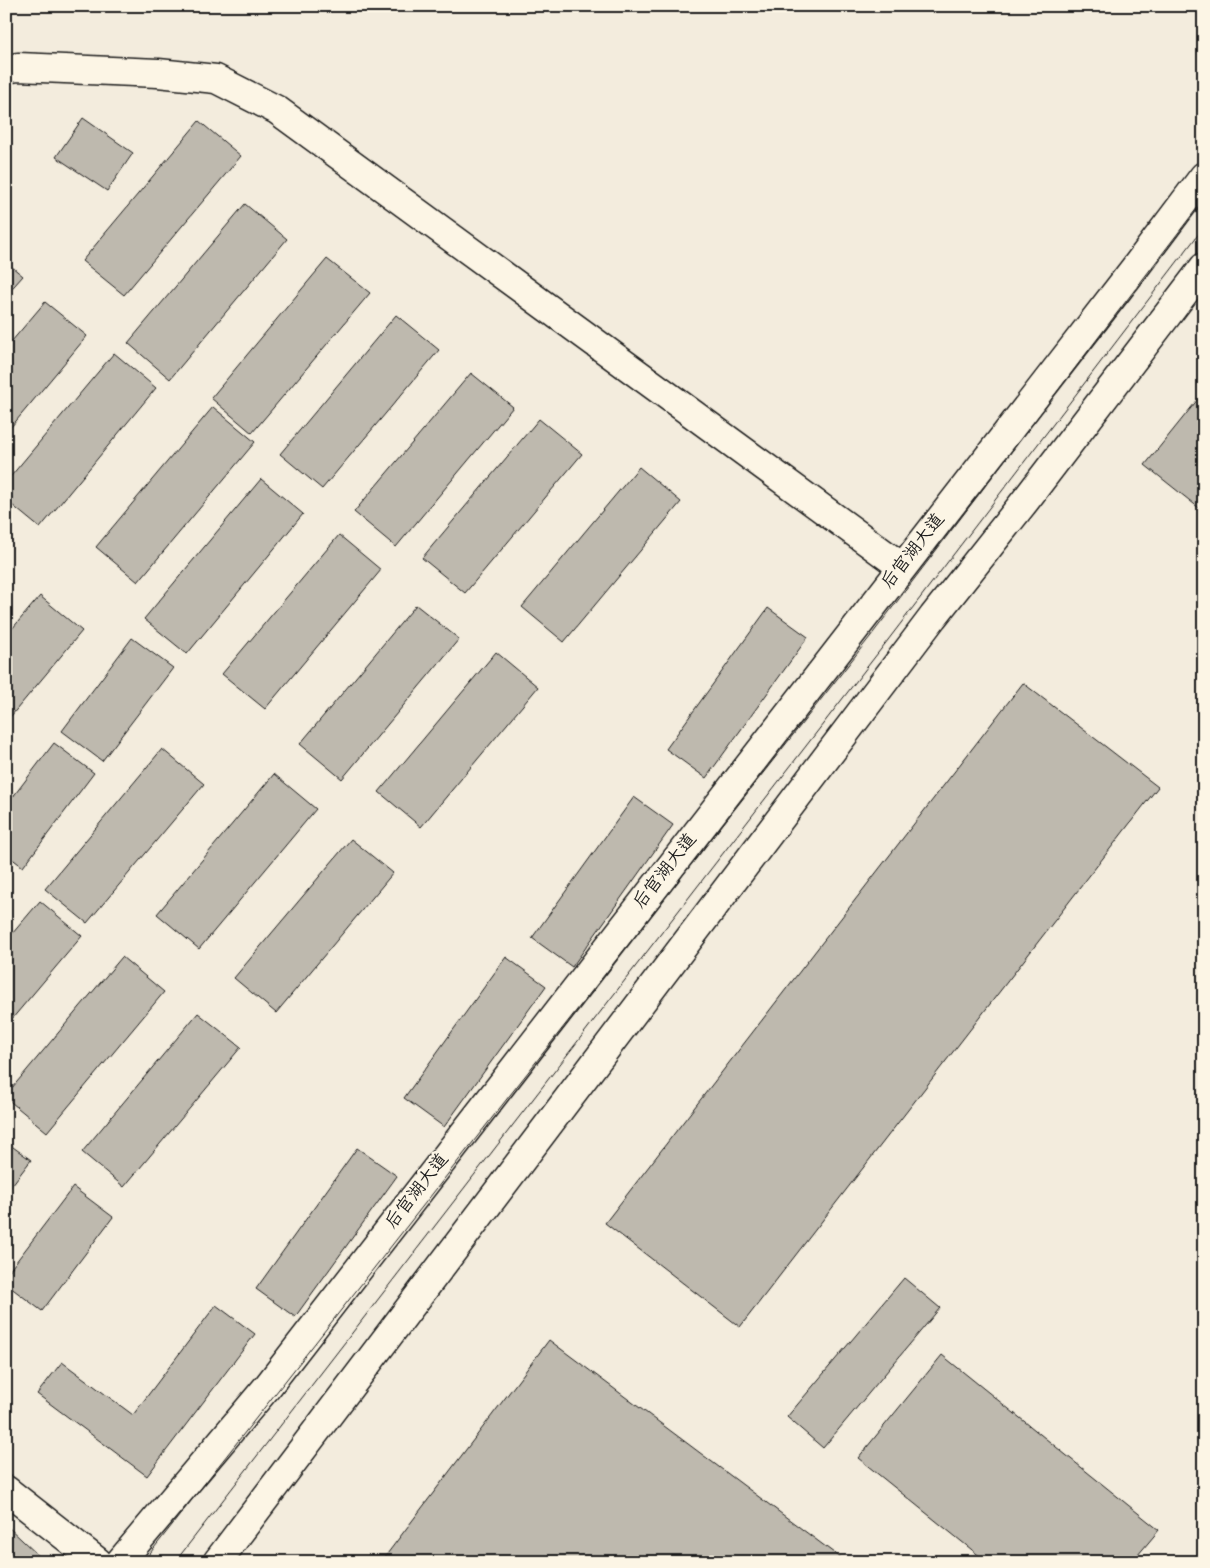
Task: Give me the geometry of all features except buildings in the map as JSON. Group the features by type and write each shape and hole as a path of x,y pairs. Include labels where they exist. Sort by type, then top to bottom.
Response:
{"main road":[{"path":"6,69 18,67 158,73 216,78 277,110 902,567"},
{"name":"后官湖大道","path":"120,1562 268,1386 1134,269 1204,176"},
{"path":"217,1562 915,640 1031,494 1204,267"},
{"path":"6,1490 98,1562"}],"tram line":[{"path":"143,1562 870,637 1204,199"},
{"path":"175,1562 888,640 1204,227"}]}
